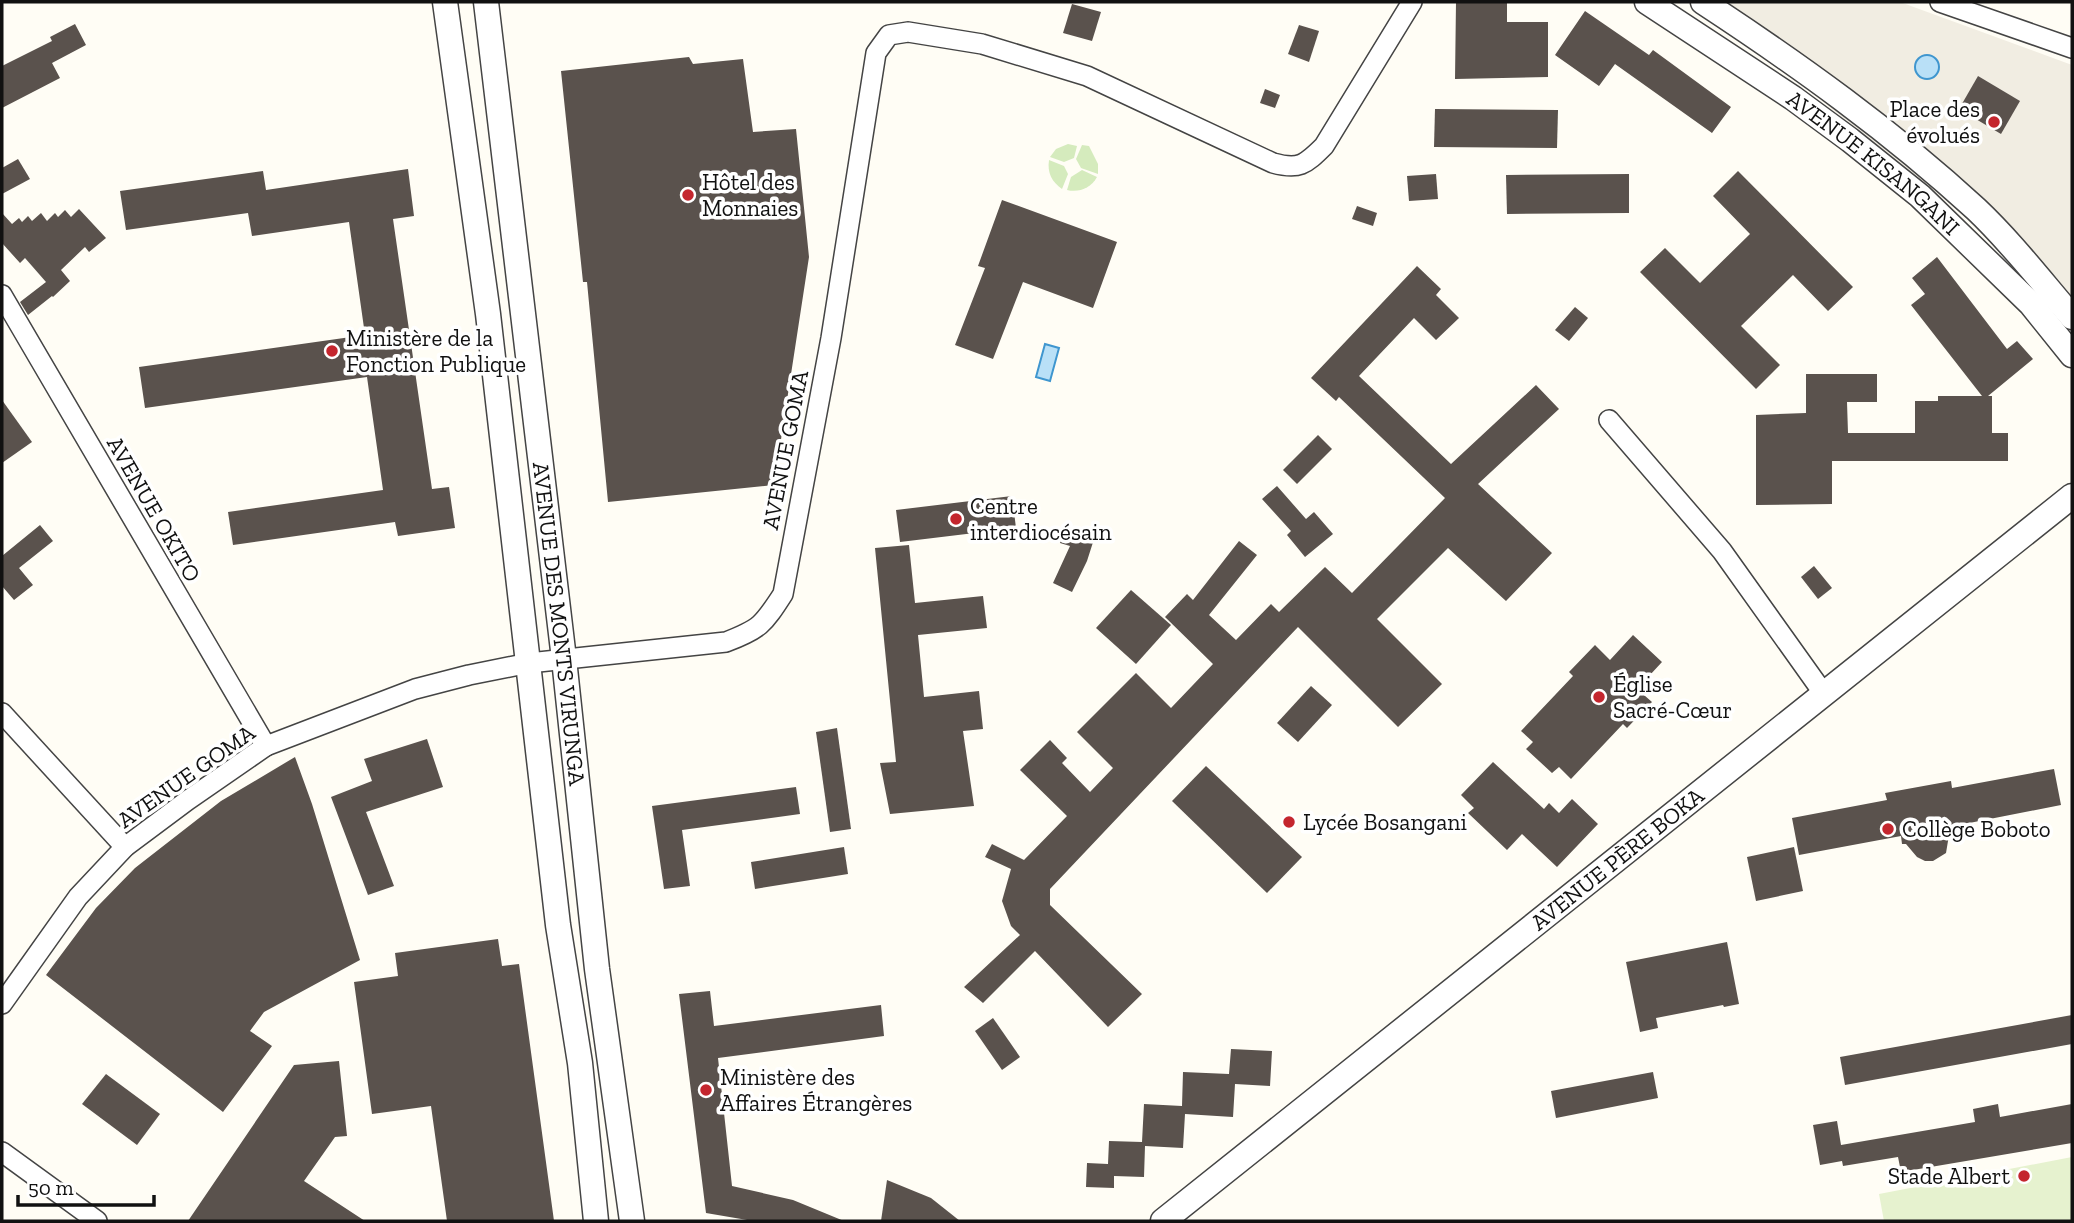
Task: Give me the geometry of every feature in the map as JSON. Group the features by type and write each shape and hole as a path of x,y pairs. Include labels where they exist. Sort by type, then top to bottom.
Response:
{"street":[{"name":"AVENUE DES MONTS VIRUNGA","path":"445,2 488,314 558,925 580,1063 596,1210"},
{"name":"AVENUE DES MONTS VIRUNGA","path":"486,2 565,659 597,969 632,1221"},
{"name":"AVENUE GOMA","path":"2,1004 78,897 125,848 188,800 266,747 415,689 469,675 529,663 726,642 747,634 764,623 783,594 831,338 876,54 889,35 908,32 982,44 1087,76 1273,163 1290,168 1308,163 1324,146 1412,2"},
{"name":"AVENUE KISANGANI","path":"1647,2 1793,98 1920,196 2031,304 2072,355"},
{"path":"1703,2 1833,90 1896,139 1978,211 2072,317"},
{"path":"1949,3 2072,48"},
{"name":"AVENUE OKITO","path":"2,295 266,747"},
{"path":"1609,420 1721,551 1824,694"},
{"name":"AVENUE PÈRE BOKA","path":"1163,1221 2072,496"},
{"path":"2,713 125,848"},
{"path":"2,1152 97,1221"}],"green space":[{"path":"1068,144 1077,146 1074,158 1064,162 1050,157 1056,149"},
{"path":"1082,145 1089,146 1098,164 1098,174 1081,168 1076,159"},
{"path":"1049,160 1064,166 1068,174 1062,189 1051,177"},
{"path":"1082,170 1097,177 1084,189 1067,190 1071,177"},
{"name":"Stade Albert","path":"2072,1157 2072,1221 1884,1221 1879,1194"}],"shaded area":[{"name":"Place des évolués","path":"1699,2 1900,2 2072,65 2072,302"}],"water":[{"path":"1927,55 1936,58 1939,67 1936,76 1927,79 1918,76 1915,67 1918,58"},
{"path":"1045,344 1059,348 1050,381 1036,377"}],"building":[{"path":"1456,2 1507,2 1507,22 1548,22 1548,77 1455,79"},
{"path":"1072,4 1101,12 1092,41 1063,33"},
{"path":"1585,11 1649,55 1653,50 1731,107 1712,133 1615,64 1599,86 1555,55"},
{"path":"75,24 86,45 52,63 60,78 2,108 2,66 52,41 50,37"},
{"path":"1299,25 1319,31 1309,62 1288,54"},
{"path":"689,57 693,64 743,59 753,132 796,129 809,257 774,485 608,502 587,282 583,282 561,71"},
{"path":"1978,76 2020,101 2001,134 1959,109"},
{"path":"1265,89 1280,95 1275,108 1260,103"},
{"path":"1435,109 1558,110 1557,148 1434,147"},
{"path":"18,159 30,179 2,194 2,168"},
{"name":"Ministère de la Fonction Publique","path":"408,169 414,216 393,219 432,489 449,487 455,528 398,536 395,522 233,545 228,512 383,490 367,377 145,408 139,367 365,335 349,222 252,236 248,213 126,230 120,191 263,171 266,190"},
{"path":"1738,171 1853,287 1828,311 1793,275 1741,326 1780,365 1756,389 1640,272 1665,248 1700,283 1750,234 1713,196"},
{"path":"1436,174 1438,199 1409,201 1407,176"},
{"path":"1629,174 1629,213 1507,214 1506,175"},
{"path":"1002,200 1117,242 1093,308 1023,282 993,359 955,345 985,268 978,266"},
{"path":"1357,206 1377,213 1373,226 1352,219"},
{"path":"79,209 106,238 89,252 85,247 61,270 70,281 28,315 20,302 46,282 25,258 20,263 2,243 2,213 12,224 19,218 22,222 28,216 32,221 41,213 47,221 55,213 58,217 65,210 71,217"},
{"path":"1937,257 2007,349 2017,341 2033,359 1988,396 1992,396 1992,433 2008,433 2008,461 1832,461 1832,504 1756,505 1756,415 1806,413 1806,374 1877,374 1877,402 1847,402 1848,433 1915,433 1915,401 1938,401 1938,396 1982,396 1911,305 1925,294 1912,278"},
{"path":"1417,266 1441,289 1436,295 1459,318 1436,340 1414,318 1359,376 1451,464 1536,385 1559,409 1478,484 1552,553 1506,601 1448,548 1377,619 1442,684 1398,727 1298,627 1050,889 1050,905 1142,994 1108,1027 1035,951 983,1003 964,987 1020,935 1011,926 1002,901 1011,869 985,857 992,844 1024,860 1067,816 1020,770 1050,740 1067,758 1062,763 1090,792 1113,768 1077,732 1136,673 1171,708 1213,664 1165,617 1187,594 1193,600 1239,541 1257,555 1209,615 1236,640 1271,604 1279,612 1325,567 1352,593 1445,498 1339,397 1336,401 1311,378"},
{"path":"1575,307 1588,318 1569,341 1555,330"},
{"path":"2,400 32,442 2,463"},
{"path":"1318,435 1332,449 1297,484 1283,470"},
{"path":"1277,486 1306,519 1314,512 1333,534 1305,557 1287,535 1291,531 1262,499"},
{"name":"Centre interdiocésain","path":"1012,496 1016,528 900,542 896,510"},
{"path":"40,525 53,541 19,568 33,585 14,600 2,586 2,556"},
{"path":"1065,526 1095,536 1072,592 1053,583 1070,546 1060,543"},
{"path":"909,545 915,603 983,596 987,628 918,635 924,697 979,691 983,729 963,731 974,806 890,814 880,763 896,762 875,548"},
{"path":"1814,566 1832,588 1818,599 1801,577"},
{"path":"1131,590 1171,625 1136,664 1096,628"},
{"path":"1633,635 1662,662 1637,689 1652,702 1627,728 1623,724 1571,779 1559,767 1552,773 1526,749 1533,742 1521,731 1573,676 1569,672 1595,645 1610,660"},
{"path":"1311,686 1332,705 1298,742 1277,723"},
{"path":"837,728 851,829 830,832 816,732"},
{"path":"427,739 443,787 366,812 394,886 368,895 331,797 372,781 364,759"},
{"path":"295,757 360,960 264,1012 250,1031 272,1046 223,1112 46,975 96,908 135,868 221,801"},
{"path":"1493,762 1544,809 1549,803 1559,813 1572,799 1598,824 1557,867 1522,834 1507,850 1468,813 1474,808 1461,795"},
{"path":"1206,766 1302,857 1267,893 1172,801"},
{"path":"2054,769 2061,805 1954,826 1956,834 1949,835 1946,853 1933,861 1917,857 1906,844 1902,844 1901,836 1799,855 1792,818 1887,800 1885,793 1951,781 1952,788"},
{"path":"796,787 800,814 682,830 690,886 664,889 652,806"},
{"path":"844,847 848,874 755,889 751,862"},
{"path":"1794,847 1803,891 1756,901 1747,857"},
{"path":"498,939 502,966 519,964 554,1221 447,1221 431,1106 372,1114 354,982 398,976 395,953"},
{"path":"1727,942 1739,1004 1656,1018 1658,1028 1640,1032 1626,962"},
{"name":"Ministère des Affaires Étrangères","path":"710,991 714,1026 881,1005 884,1036 718,1058 732,1186 793,1200 844,1221 753,1221 706,1213 679,994"},
{"path":"2072,1015 2072,1044 1845,1085 1840,1057"},
{"path":"993,1018 1020,1057 1002,1070 975,1031"},
{"path":"1231,1049 1272,1051 1270,1086 1235,1084 1233,1117 1185,1114 1183,1148 1145,1146 1144,1177 1114,1176 1114,1188 1086,1187 1087,1163 1108,1164 1109,1141 1142,1142 1144,1104 1182,1106 1183,1072 1229,1074"},
{"path":"339,1061 347,1136 335,1137 304,1181 365,1221 188,1221 294,1065"},
{"path":"1653,1072 1658,1098 1556,1118 1551,1091"},
{"path":"106,1074 160,1114 137,1145 82,1104"},
{"path":"1998,1104 2000,1117 2072,1104 2072,1143 1901,1172 1898,1157 1843,1166 1842,1161 1820,1165 1813,1125 1837,1121 1841,1145 1975,1122 1973,1109"},
{"name":"Ministère des Affaires Étrangères","path":"887,1180 931,1198 960,1221 881,1221"}],"place":[{"name":"Place des évolués","path":"1994,122"},
{"name":"Hôtel des Monnaies","path":"688,195"},
{"name":"Ministère de la Fonction Publique","path":"332,351"},
{"name":"Centre interdiocésain","path":"956,519"},
{"name":"Église Sacré-Cœur","path":"1599,697"},
{"name":"Lycée Bosangani","path":"1289,822"},
{"name":"Collège Boboto","path":"1888,829"},
{"name":"Ministère des Affaires Étrangères","path":"706,1090"},
{"name":"Stade Albert","path":"2024,1176"}]}
